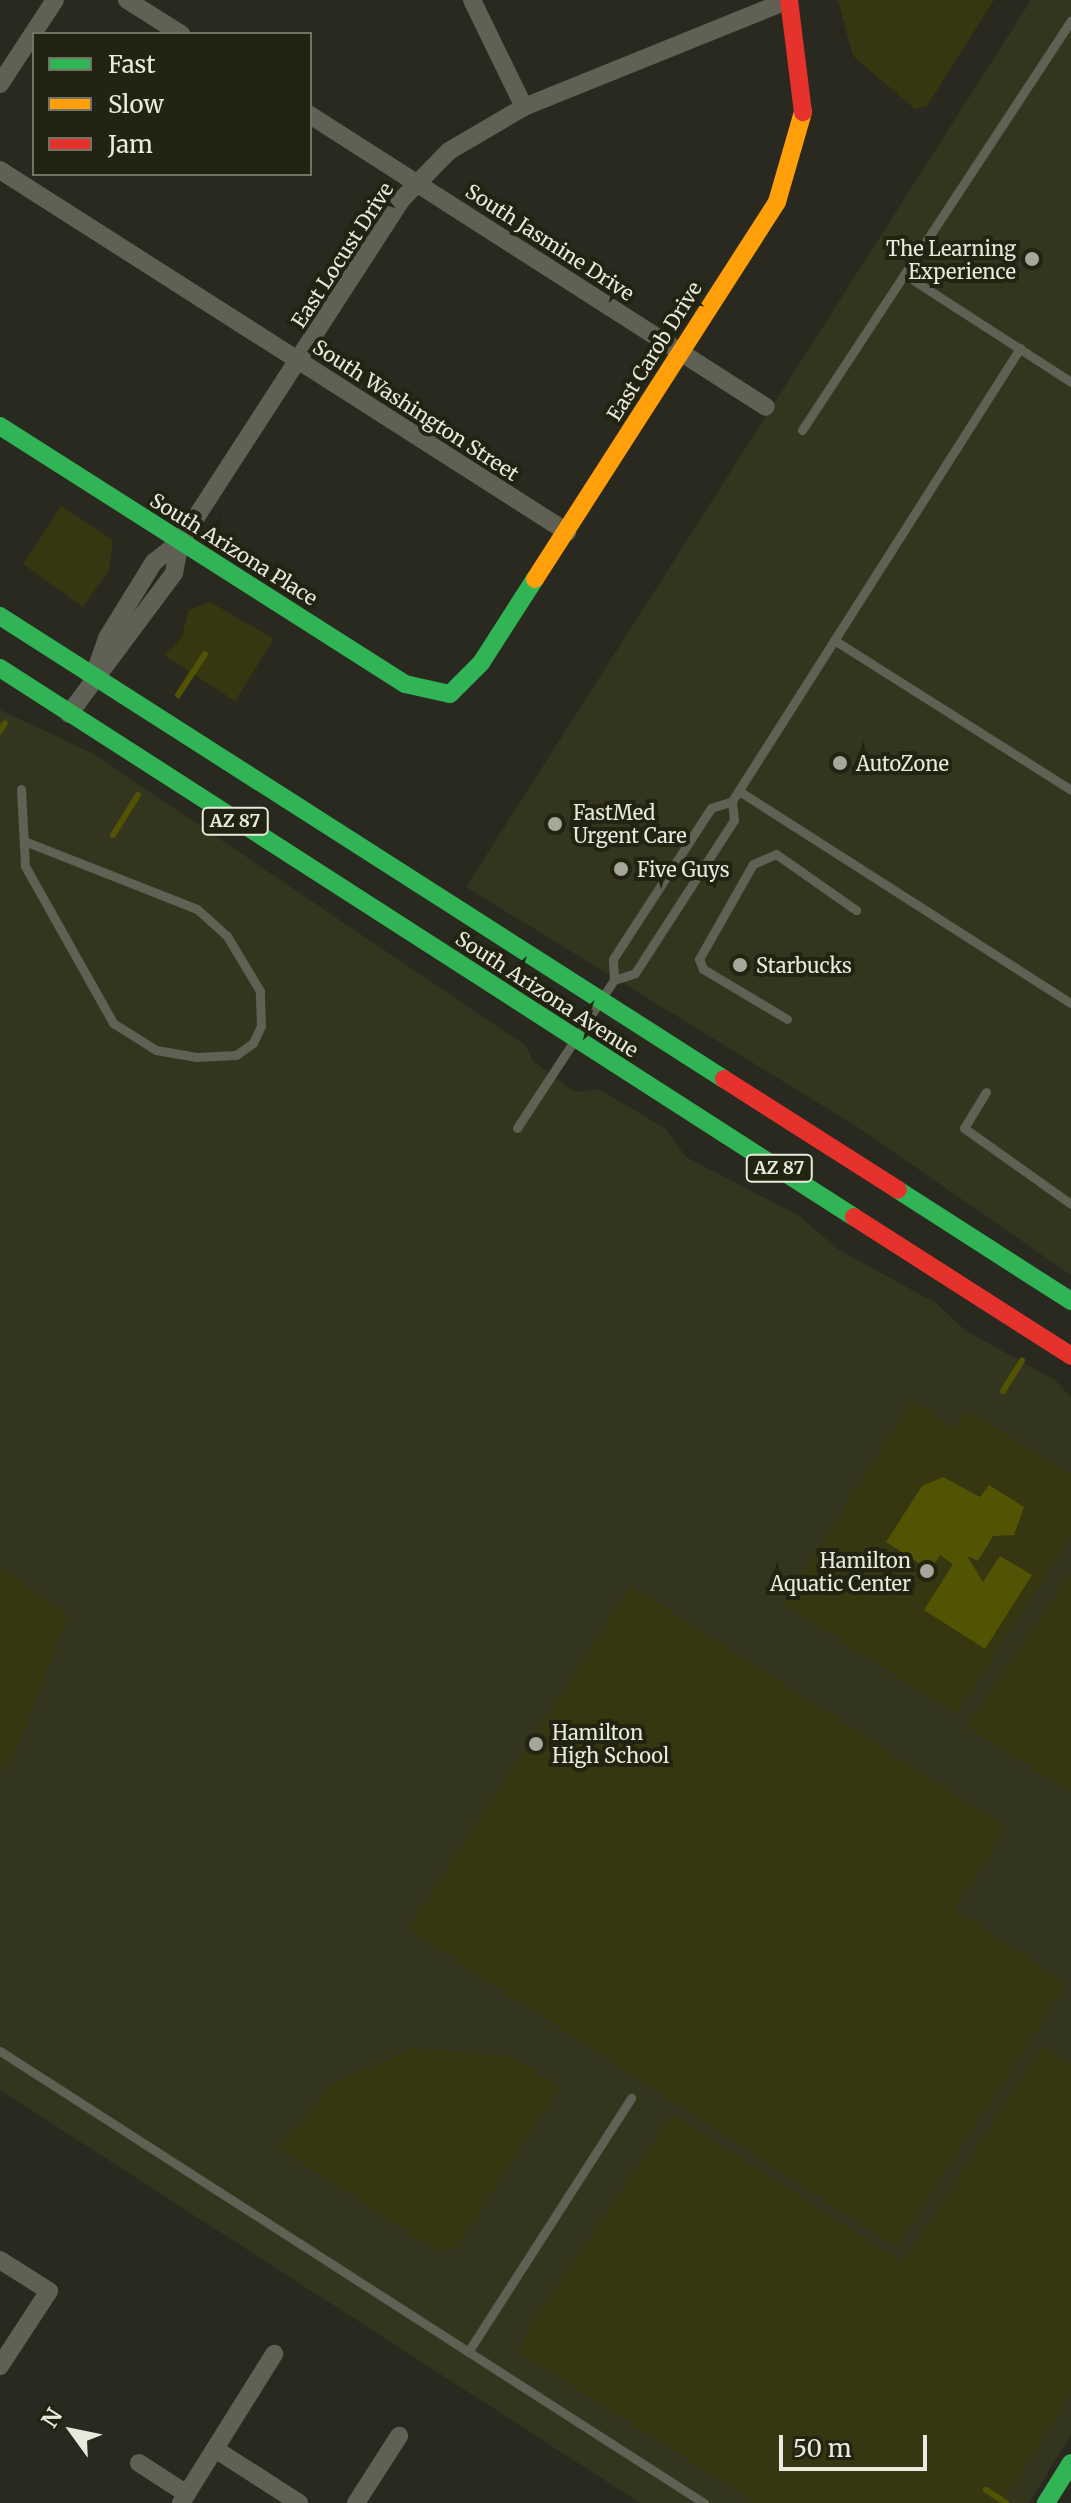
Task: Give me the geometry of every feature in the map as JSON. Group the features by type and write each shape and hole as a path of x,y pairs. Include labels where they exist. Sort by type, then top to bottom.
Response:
{"main road":[{"name":"East Carob Drive","path":"450,694 467,682 567,532 678,351 777,202 800,142 804,78 789,0"},
{"name":"South Arizona Place","path":"0,426 405,684 450,694"},
{"name":"South Arizona Avenue","path":"0,616 1071,1301"},
{"name":"South Arizona Avenue","path":"0,668 1071,1356"},
{"path":"1046,2503 1071,2463"}],"street":[{"path":"34,32 55,0"},
{"path":"127,0 178,32"},
{"path":"472,0 524,107"},
{"name":"East Locust Drive","path":"69,714 94,676 124,649 174,573 180,542 417,183 449,151 524,107 789,0"},
{"path":"0,84 32,35"},
{"name":"South Jasmine Drive","path":"312,116 766,407"},
{"name":"South Washington Street","path":"0,170 567,532"},
{"path":"0,2260 49,2291 0,2366"},
{"path":"139,2463 184,2498 274,2354"},
{"path":"356,2503 399,2436"},
{"path":"215,2449 298,2503"}],"lane":[{"path":"802,430 1071,20"},
{"path":"904,274 1071,382"},
{"path":"517,1128 614,980 613,959 711,808 732,801 739,791 1020,348"},
{"path":"834,640 1071,790"},
{"path":"21,789 25,866 113,1023 156,1050 196,1057 236,1055 253,1043 261,1026 260,991 227,936 197,909 24,841"},
{"path":"739,791 1071,1003"},
{"path":"614,980 635,973 734,820 732,801"},
{"path":"787,1019 701,966 701,952 753,864 776,854 856,910"},
{"path":"986,1092 964,1128 1071,1204"},
{"path":"0,2051 704,2503"},
{"path":"468,2352 631,2098"}],"shaded area":[{"path":"838,0 994,0 927,106 915,109 853,56"},
{"path":"1031,0 1071,0 1071,1275 856,1126 466,887"},
{"path":"61,506 113,540 109,570 83,607 23,564"},
{"path":"210,602 274,639 235,701 164,655 181,639 189,610"},
{"name":"Hamilton High School","path":"0,710 92,753 525,1045 534,1062 575,1092 599,1089 666,1129 686,1157 798,1215 839,1250 936,1303 966,1331 1055,1380 1071,1397 1071,2435 1029,2503 640,2503 0,2090"},
{"name":"Hamilton Aquatic Center","path":"912,1401 955,1429 968,1411 1071,1475 1071,1537 956,1714 783,1604"},
{"path":"943,1477 980,1497 989,1485 1024,1507 1014,1535 993,1536 978,1561 967,1556 983,1582 1000,1556 1032,1575 985,1649 924,1610 953,1564 940,1555 930,1570 886,1542 922,1486"},
{"path":"0,1567 68,1615 21,1740 0,1773"},
{"path":"1071,1573 1071,1793 967,1726"},
{"path":"631,1586 1007,1828 954,1909 1067,1984 896,2247 408,1929"},
{"path":"1042,2046 1071,2066 1071,2394 1002,2503 756,2503 521,2353 527,2331 673,2114 903,2263"},
{"path":"410,2048 507,2056 561,2086 455,2249 438,2251 279,2148 332,2085"}],"waterway":[{"path":"178,695 205,654"},
{"path":"0,731 5,723"},
{"path":"113,835 138,795"},
{"path":"1003,1391 1022,1361"},
{"path":"986,2490 1006,2503"}],"traffic: fast":[{"path":"0,426 405,684 450,694 481,663 535,579"},
{"path":"0,616 724,1079"},
{"path":"0,668 854,1217"},
{"path":"898,1190 1071,1301"},
{"path":"1046,2503 1071,2463"}],"traffic: slow":[{"path":"535,579 777,202 803,112"}],"traffic: jam":[{"path":"789,0 803,112"},
{"path":"724,1079 898,1190"},
{"path":"854,1217 1071,1356"}],"place":[{"name":"The Learning Experience","path":"1032,259"},
{"name":"AutoZone","path":"840,763"},
{"name":"FastMed Urgent Care","path":"555,824"},
{"name":"Five Guys","path":"621,869"},
{"name":"Starbucks","path":"740,965"},
{"name":"Hamilton Aquatic Center","path":"927,1571"},
{"name":"Hamilton High School","path":"536,1744"}]}
